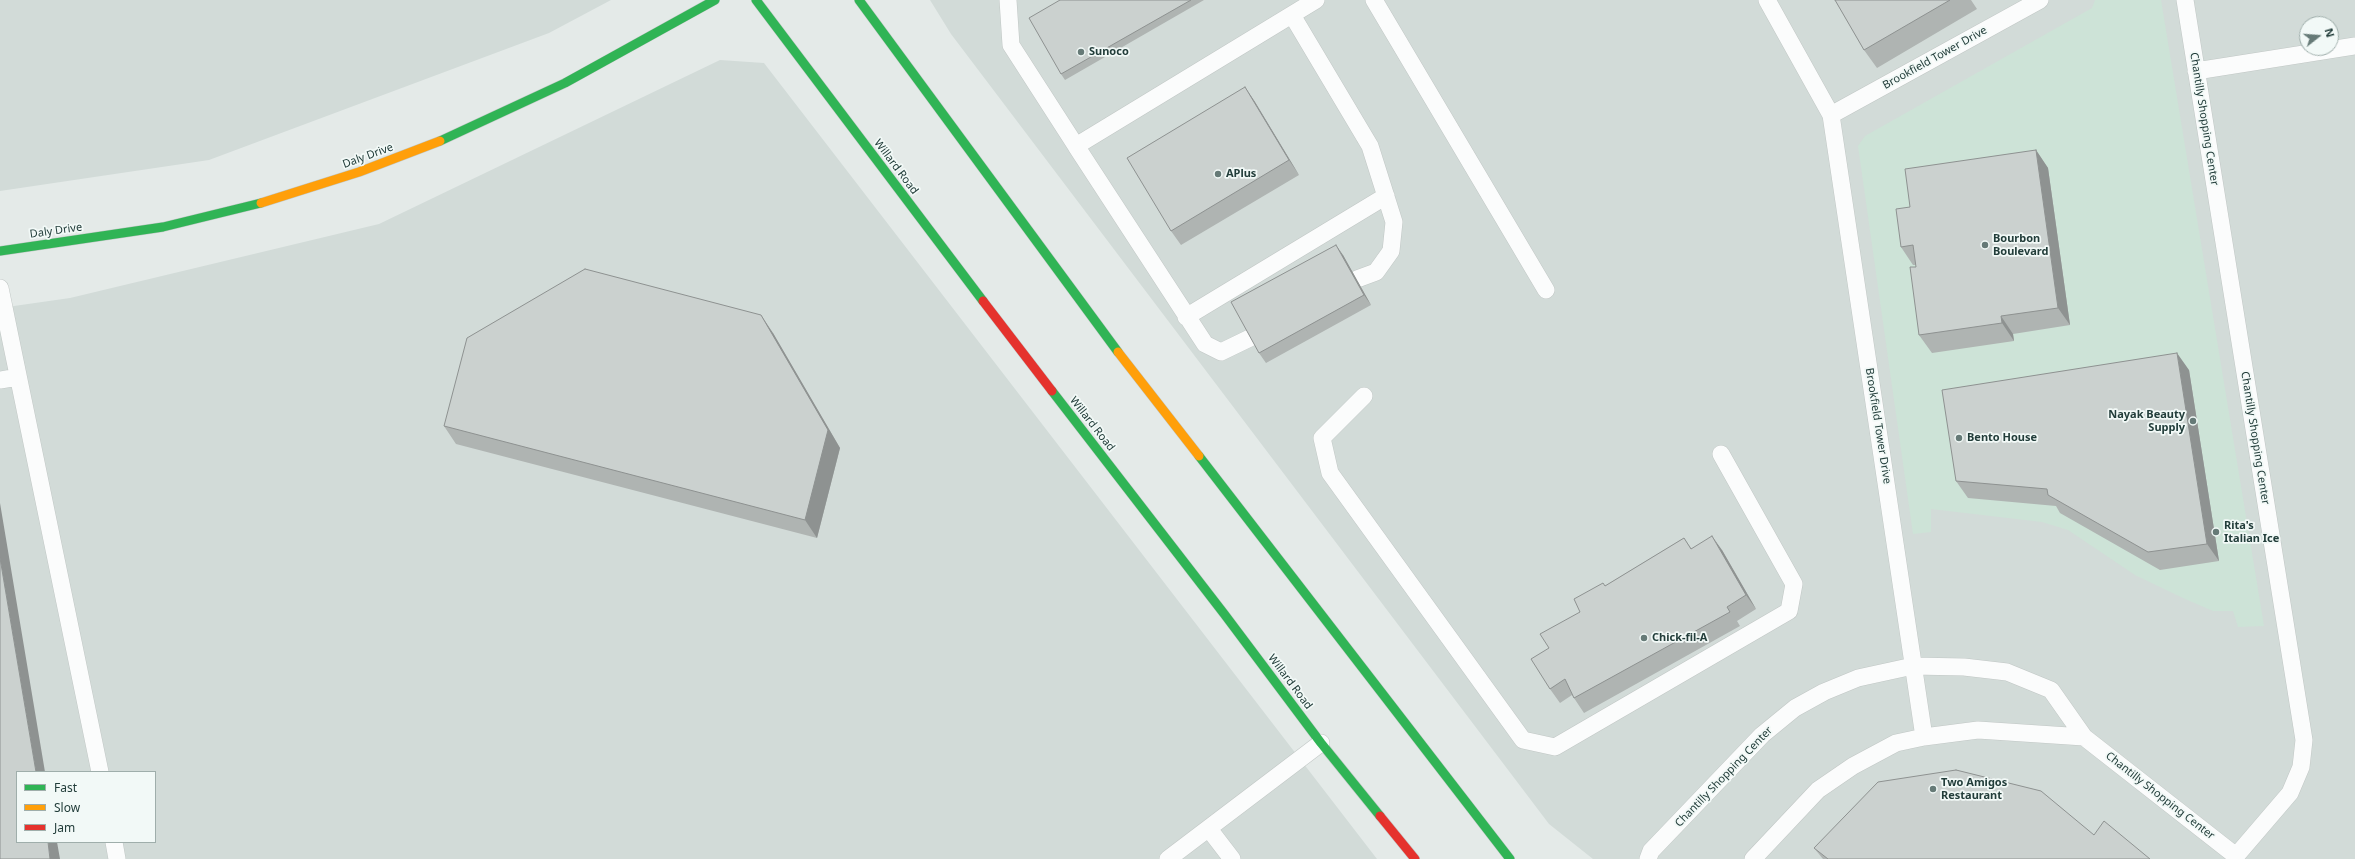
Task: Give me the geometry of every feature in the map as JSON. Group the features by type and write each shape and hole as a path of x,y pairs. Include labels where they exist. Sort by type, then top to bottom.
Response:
{"main road":[{"name":"Daly Drive","path":"0,251 163,227 209,217 289,196 359,172 428,146 498,116 565,83 715,0"},
{"name":"Willard Road","path":"756,0 1017,348 1321,743 1415,859"},
{"path":"858,0 1090,316 1510,859"}],"lane":[{"path":"1008,0 1011,45 1186,317 1205,344 1220,352 1252,337"},
{"path":"1076,146 1316,0"},
{"path":"1374,0 1546,290"},
{"name":"Brookfield Tower Drive","path":"1767,0 1831,115 1924,737"},
{"name":"Brookfield Tower Drive","path":"1831,115 2040,0"},
{"name":"Chantilly Shopping Center","path":"1648,859 1651,851 1762,735 1795,708 1824,692 1858,678 1913,666 1964,667 2007,672 2051,690 2084,736 2238,858 2290,793 2301,767 2304,740 2185,0"},
{"path":"1292,15 1370,146 1394,222 1391,251 1376,272 1357,279"},
{"path":"2196,71 2355,46"},
{"path":"1186,317 1386,196"},
{"path":"0,288 100,771"},
{"path":"0,380 18,377"},
{"path":"1364,396 1322,438 1330,473 1523,740 1555,747 1789,611 1794,584 1721,454"},
{"path":"1753,859 1818,790 1853,766 1896,743 1924,737 1978,730 2084,736"},
{"path":"1168,859 1210,829 1321,743"},
{"path":"1210,829 1232,859"},
{"path":"114,843 117,859"}],"shaded area":[{"path":"0,0 611,0 549,33 209,160 0,191"},
{"path":"930,0 2355,0 2355,859 1593,859 1549,824 951,34"},
{"path":"720,60 764,63 1377,859 0,859 0,308 70,298 379,224"}],"green space":[{"path":"2095,0 2161,0 2264,626 2238,627 2233,611 2213,611 2183,598 2135,575 2068,530 2042,522 1931,509 1931,532 1913,534 1858,146 1865,136 2092,8"}],"building":[{"name":"Sunoco","path":"1060,0 1191,0 1061,74 1029,18"},
{"path":"1835,0 1950,0 1864,50"},
{"name":"APlus","path":"1245,87 1289,160 1171,231 1127,158"},
{"name":"Bourbon Boulevard","path":"2036,150 2058,308 2001,316 2002,323 1919,335 1910,267 1916,267 1913,245 1901,247 1896,209 1910,207 1905,169"},
{"path":"1336,245 1364,295 1259,353 1231,302"},
{"path":"585,269 761,315 828,430 805,520 444,426 467,338"},
{"path":"2177,353 2207,544 2148,552 2048,495 2047,489 1956,481 1942,390"},
{"name":"Chick-fil-A","path":"1712,536 1746,595 1727,607 1730,612 1574,698 1565,679 1550,689 1531,659 1549,648 1540,634 1580,612 1574,599 1603,583 1605,586 1684,538 1691,549"},
{"path":"0,558 36,771 16,771 16,843 48,843 50,859 0,859"},
{"path":"1956,770 2041,791 2094,835 2104,821 2150,859 1828,859 1814,848 1878,782"}],"traffic: fast":[{"path":"440,141 565,83 715,0"},
{"path":"756,0 983,301"},
{"path":"859,0 1118,352"},
{"path":"0,251 163,227 261,203"},
{"path":"1052,391 1225,615 1321,743 1380,816"},
{"path":"1199,456 1510,859"}],"traffic: slow":[{"path":"261,203 359,172 440,141"},
{"path":"1118,352 1199,456"}],"traffic: jam":[{"path":"983,301 1052,391"},
{"path":"1380,816 1415,859"}],"place":[{"name":"Sunoco","path":"1081,52"},
{"name":"APlus","path":"1218,174"},
{"name":"Bourbon Boulevard","path":"1985,245"},
{"name":"Nayak Beauty Supply","path":"2193,421"},
{"name":"Bento House","path":"1959,438"},
{"name":"Rita's Italian Ice","path":"2216,532"},
{"name":"Chick-fil-A","path":"1644,638"},
{"name":"Two Amigos Restaurant","path":"1933,789"}]}
